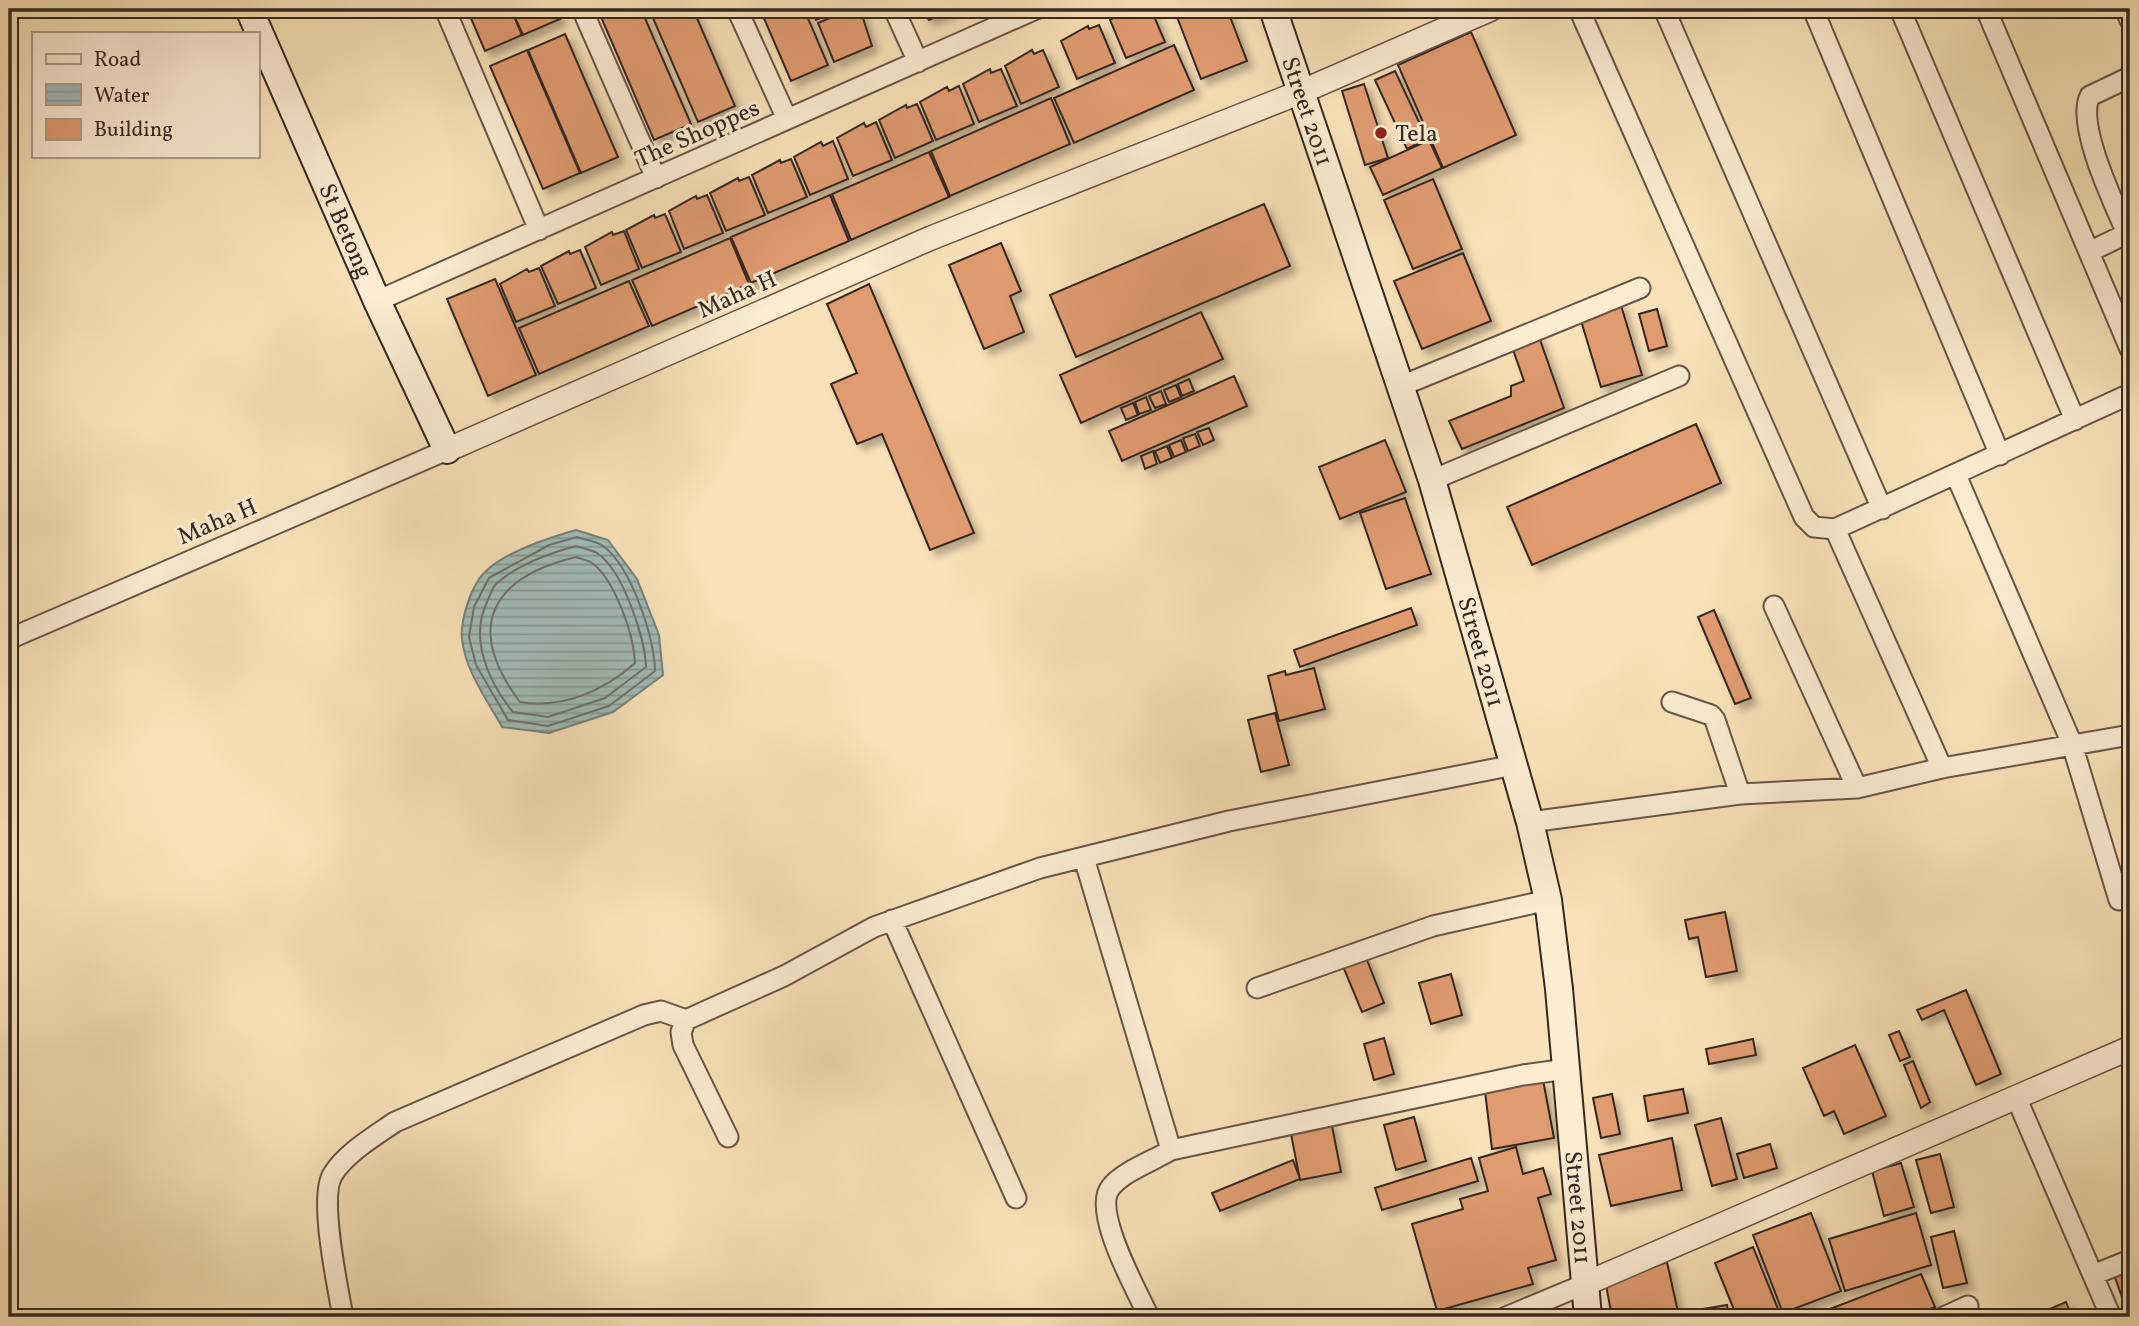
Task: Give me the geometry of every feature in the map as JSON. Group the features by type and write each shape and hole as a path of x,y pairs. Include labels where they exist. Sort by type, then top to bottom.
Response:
{"main road":[{"name":"St Betong","path":"249,9 377,301 447,450"},
{"name":"Street 2011","path":"1273,9 1432,480 1530,822 1548,900 1567,1069 1588,1317"}],"street":[{"path":"445,9 539,230"},
{"path":"582,9 656,178"},
{"path":"737,9 787,120"},
{"path":"894,9 918,62"},
{"name":"The Shoppes","path":"377,301 1036,9"},
{"name":"Maha H","path":"9,639 932,238 1301,92 1490,9"},
{"path":"1579,9 1804,517 1814,527 1835,529 2130,394"},
{"path":"1664,9 1882,509"},
{"path":"1813,9 2000,455"},
{"path":"1900,9 2075,420"},
{"path":"1986,9 2130,349"},
{"path":"2125,9 2130,20"},
{"path":"2089,252 2129,235 2091,141 2085,111 2090,96 2130,77"},
{"path":"1401,386 1640,288"},
{"path":"1432,480 1679,376"},
{"path":"1956,475 2072,744 2119,900"},
{"path":"1835,529 1942,768"},
{"path":"1774,606 1857,788"},
{"path":"1672,702 1711,715 1715,720 1740,794"},
{"path":"1530,822 1740,794 1857,788 1942,768 2130,735"},
{"path":"727,1137 683,1045 681,1032 686,1020 784,976 892,920 998,881 1229,821 1514,765"},
{"path":"1084,858 1171,1150"},
{"path":"1257,988 1433,926 1548,900"},
{"path":"892,920 1016,1198"},
{"path":"343,1317 327,1197 333,1174 365,1144 395,1122 644,1015 661,1011 686,1020"},
{"path":"1506,1317 2130,1048"},
{"path":"1149,1317 1106,1217 1104,1198 1111,1186 1171,1150 1523,1075 1567,1069"},
{"path":"2016,1097 2112,1317"},
{"path":"2093,1275 2130,1260"},
{"path":"1947,1316 1968,1306"}],"water":[{"path":"576,530 608,540 637,579 659,635 663,675 613,712 549,733 502,727 467,662 462,639 467,604 479,579 493,565 515,552"}],"building":[{"path":"467,9 511,9 522,35 485,51"},
{"path":"511,9 555,9 560,19 523,35"},
{"path":"620,9 641,9 691,124 654,140 601,17"},
{"path":"649,9 693,9 735,106 698,122"},
{"path":"760,9 804,9 828,65 791,81"},
{"path":"811,9 841,9 816,20"},
{"path":"851,9 861,12 872,46 834,62 818,23"},
{"path":"921,9 954,9 929,20"},
{"path":"1129,9 1151,9 1165,42 1126,58 1110,20"},
{"path":"1174,9 1227,9 1247,61 1201,79"},
{"path":"1099,25 1115,63 1077,79 1061,41 1088,26 1089,29"},
{"path":"1471,32 1516,135 1443,168 1398,65"},
{"path":"565,34 618,157 581,173 528,50"},
{"path":"1174,45 1194,90 1074,143 1054,98"},
{"path":"527,50 580,173 543,189 490,66"},
{"path":"1032,50 1034,54 1043,50 1059,87 1021,104 1005,66"},
{"path":"990,69 991,73 1001,69 1017,106 979,122 963,84"},
{"path":"1395,71 1427,139 1407,149 1375,80"},
{"path":"1364,84 1388,158 1365,165 1342,91"},
{"path":"959,86 974,124 936,140 920,102 947,87 949,91"},
{"path":"1051,98 1070,144 950,196 931,151"},
{"path":"917,104 933,141 895,158 879,120 906,105 907,108"},
{"path":"876,122 892,160 853,176 837,138 864,123 866,127"},
{"path":"1429,140 1442,168 1383,195 1370,167"},
{"path":"833,141 848,179 810,195 794,157 821,142 823,146"},
{"path":"929,152 949,197 851,240 832,194"},
{"path":"791,159 807,197 768,213 752,175 780,160 781,163"},
{"path":"749,177 765,215 726,231 710,193 738,178 739,181"},
{"path":"1433,179 1462,249 1413,269 1384,200"},
{"path":"707,195 723,233 684,249 669,211 696,196 697,199"},
{"path":"830,195 849,241 751,283 731,237"},
{"path":"1264,204 1290,266 1076,357 1050,295"},
{"path":"665,214 681,252 642,268 626,230 654,215 655,218"},
{"path":"624,231 639,269 601,285 585,247 612,232 613,235"},
{"path":"730,238 749,284 652,326 632,280"},
{"path":"1001,243 1021,291 1010,296 1024,332 984,349 949,265"},
{"path":"580,250 596,288 558,304 541,266 569,251 570,254"},
{"path":"1463,253 1491,321 1422,349 1394,281"},
{"path":"539,268 555,306 516,322 500,284 527,269 529,272"},
{"path":"495,279 536,375 488,396 447,299"},
{"path":"629,281 649,326 539,374 519,328"},
{"path":"869,284 974,533 930,550 882,434 857,444 831,384 857,373 827,304"},
{"path":"1620,302 1642,375 1601,387 1580,317"},
{"path":"1657,309 1667,346 1649,351 1639,314"},
{"path":"1201,312 1223,359 1081,423 1060,375"},
{"path":"1538,334 1564,408 1462,449 1449,421 1511,396 1511,386 1524,381 1511,344"},
{"path":"1234,376 1247,406 1122,461 1109,431"},
{"path":"1189,379 1194,391 1182,396 1178,384"},
{"path":"1176,385 1181,397 1169,402 1164,390"},
{"path":"1161,391 1166,404 1155,408 1149,396"},
{"path":"1146,397 1151,410 1139,414 1135,402"},
{"path":"1133,403 1138,415 1126,420 1121,408"},
{"path":"1696,424 1721,483 1532,565 1507,507"},
{"path":"1209,428 1214,440 1203,445 1197,432"},
{"path":"1195,434 1200,446 1188,451 1183,438"},
{"path":"1181,440 1186,452 1174,457 1169,445"},
{"path":"1385,440 1406,492 1340,519 1319,467"},
{"path":"1167,446 1172,458 1160,463 1155,451"},
{"path":"1153,451 1157,464 1145,469 1141,456"},
{"path":"1405,498 1431,574 1386,589 1360,513"},
{"path":"1411,608 1417,625 1300,667 1294,650"},
{"path":"1714,610 1751,698 1735,704 1698,617"},
{"path":"1314,668 1325,709 1279,721 1268,676"},
{"path":"1275,713 1289,765 1261,772 1248,720"},
{"path":"1725,912 1737,971 1706,977 1698,937 1689,939 1685,920"},
{"path":"1365,955 1384,1003 1362,1012 1342,964"},
{"path":"1451,974 1462,1015 1431,1024 1419,983"},
{"path":"1966,990 2001,1074 1976,1085 1944,1010 1922,1020 1917,1010"},
{"path":"1899,1031 1910,1057 1900,1061 1889,1035"},
{"path":"1384,1038 1394,1074 1374,1080 1364,1044"},
{"path":"1753,1039 1756,1055 1709,1064 1706,1049"},
{"path":"1855,1045 1886,1116 1844,1134 1834,1111 1824,1116 1803,1068"},
{"path":"1913,1061 1930,1102 1921,1108 1904,1065"},
{"path":"1543,1080 1554,1138 1492,1149 1485,1091"},
{"path":"1683,1089 1688,1113 1648,1121 1644,1096"},
{"path":"1612,1094 1620,1134 1601,1138 1593,1098"},
{"path":"1414,1117 1426,1161 1396,1170 1384,1125"},
{"path":"1721,1118 1737,1179 1712,1186 1695,1125"},
{"path":"1331,1121 1341,1172 1300,1180 1290,1129"},
{"path":"1672,1138 1682,1190 1611,1206 1599,1155"},
{"path":"1770,1144 1777,1168 1744,1178 1737,1154"},
{"path":"1516,1147 1523,1174 1543,1168 1551,1194 1538,1198 1556,1260 1528,1268 1533,1284 1437,1311 1412,1224 1463,1209 1460,1199 1488,1191 1479,1158"},
{"path":"1940,1154 1954,1207 1931,1213 1916,1160"},
{"path":"1471,1158 1478,1181 1382,1210 1375,1188"},
{"path":"1293,1160 1300,1179 1220,1211 1212,1193"},
{"path":"1901,1163 1914,1207 1884,1216 1872,1171"},
{"path":"1811,1213 1841,1291 1783,1313 1753,1235"},
{"path":"1916,1213 1931,1265 1845,1291 1829,1239"},
{"path":"1954,1231 1967,1283 1943,1288 1931,1237"},
{"path":"1753,1247 1780,1314 1772,1317 1737,1317 1715,1263"},
{"path":"1667,1262 1678,1312 1650,1317 1612,1317 1606,1285"},
{"path":"2130,1265 2130,1294 2122,1297 2113,1272"},
{"path":"1921,1274 1935,1307 1912,1317 1809,1317"},
{"path":"2066,1302 2072,1317 2031,1317"},
{"path":"1727,1305 1729,1317 1655,1317"}],"place":[{"name":"Tela","path":"1381,133"}]}
